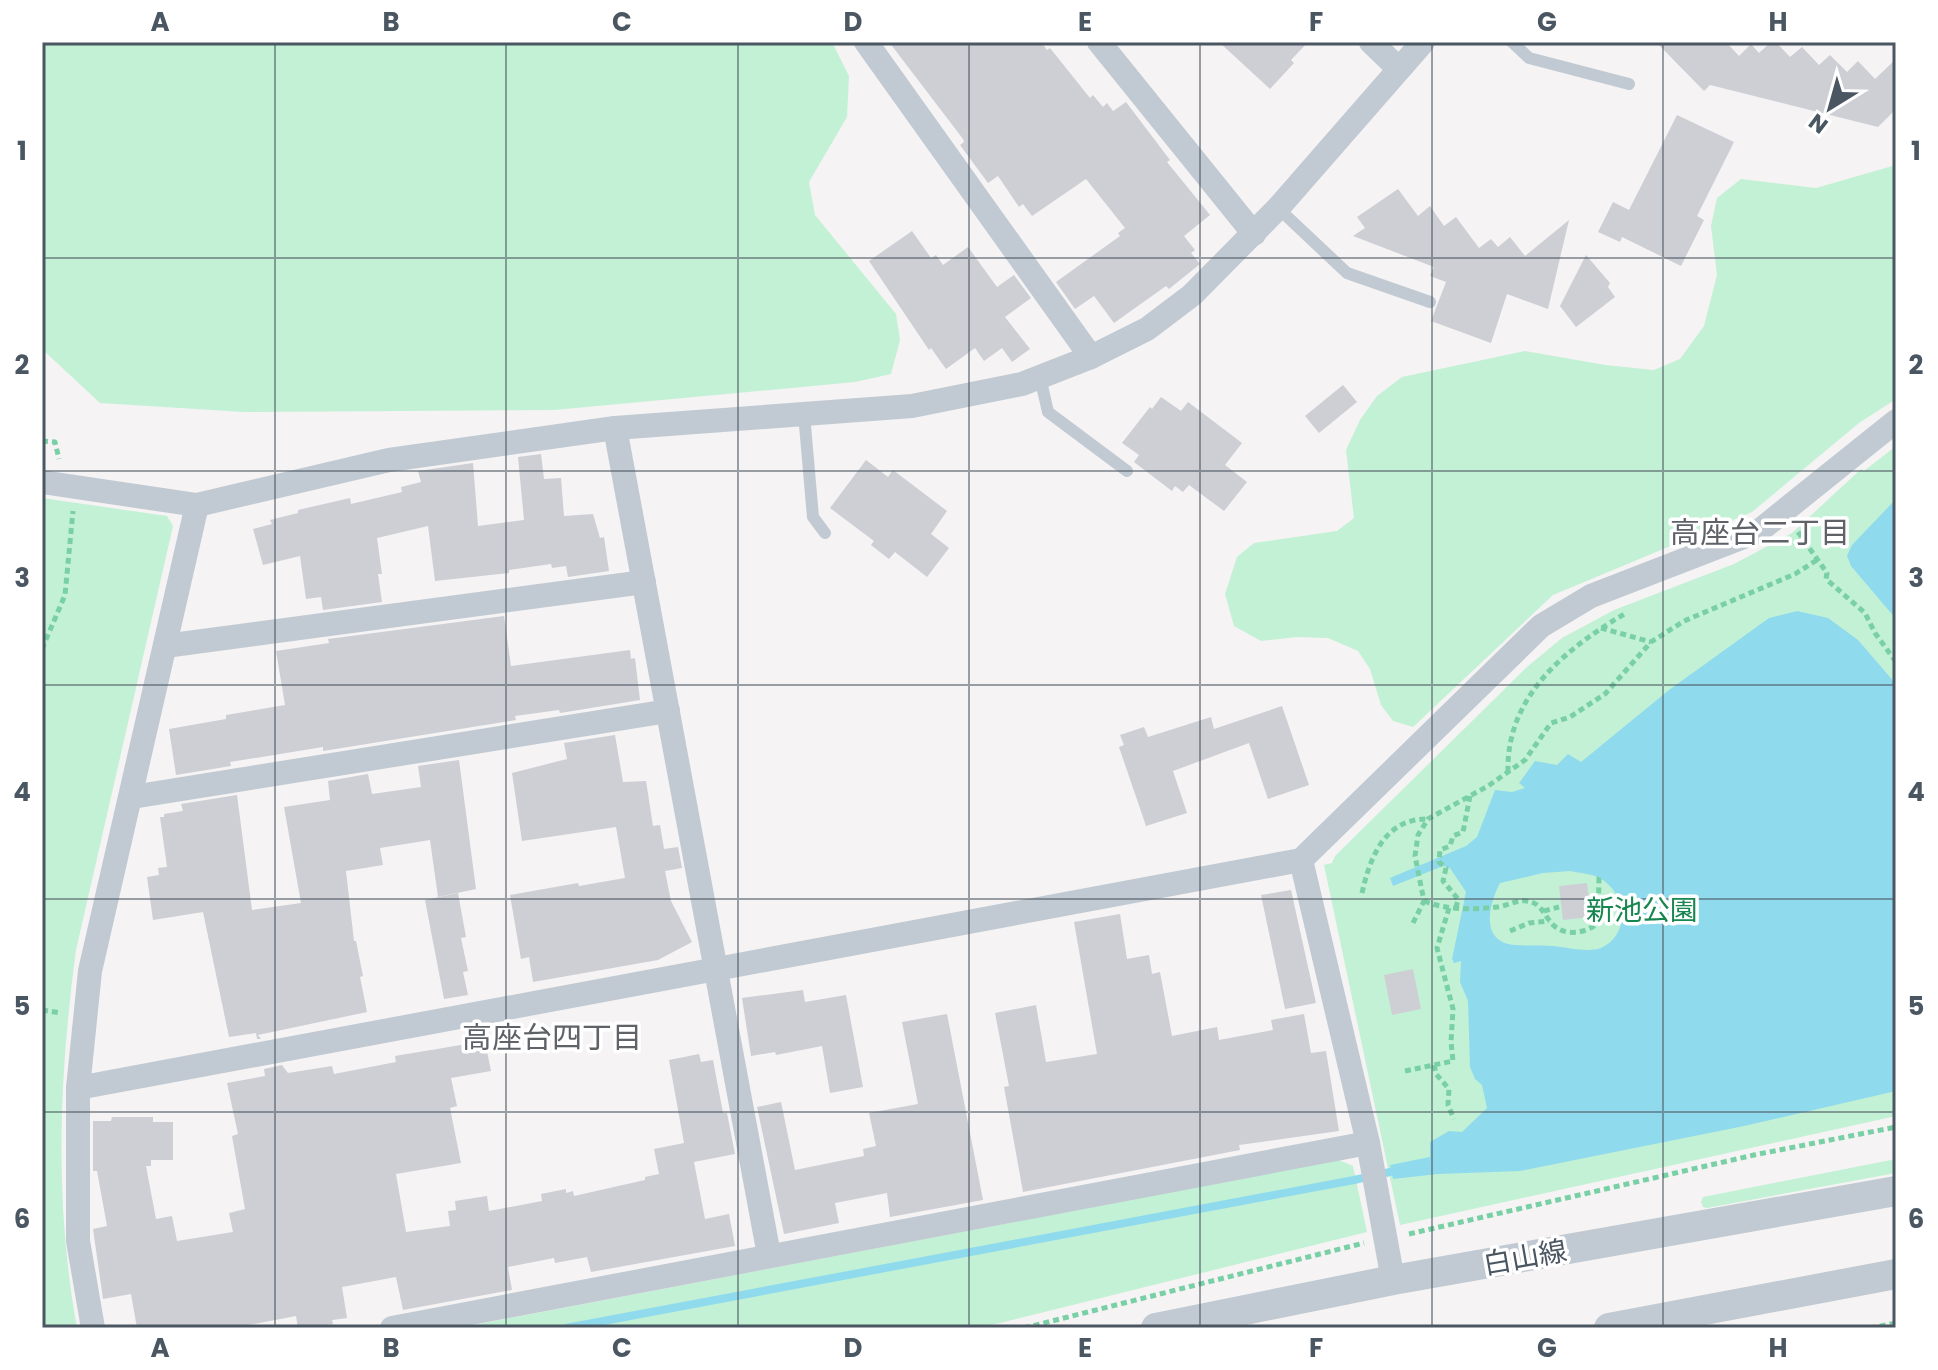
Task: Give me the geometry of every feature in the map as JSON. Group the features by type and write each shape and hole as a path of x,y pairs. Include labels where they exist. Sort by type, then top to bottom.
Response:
{"street":[{"path":"866,42 1091,357"},
{"path":"1099,42 1254,234"},
{"path":"1371,42 1399,69"},
{"path":"52,475 197,505 389,460 615,428 912,406 1022,384 1091,357 1147,329 1192,295 1278,208 1423,42"},
{"path":"78,1088 1301,860 1541,626 1591,596 1759,531 1896,421"},
{"path":"615,428 769,1255"},
{"path":"93,1328 78,1241 78,1088 90,971 197,505"},
{"path":"165,646 644,582"},
{"path":"132,797 668,711"},
{"path":"1301,860 1368,1143 1393,1280"},
{"path":"392,1328 1368,1143"},
{"name":"白山線","path":"1156,1328 1393,1280 1896,1191"},
{"path":"1609,1328 1896,1274"}],"lane":[{"path":"1512,42 1529,58 1629,84"},
{"path":"1278,208 1347,273 1430,302"},
{"path":"1040,377 1048,412 1127,471"},
{"path":"804,414 813,517 825,533"}],"path":[{"path":"42,441 55,442 52,475"},
{"path":"42,649 65,595 73,511 69,497"},
{"path":"1793,525 1827,573 1826,579 1865,613 1896,662"},
{"path":"1362,893 1368,864 1378,844 1395,828 1417,819 1428,819 1508,773 1525,760 1551,723 1570,717 1605,694 1651,642 1684,621 1795,574 1817,560"},
{"path":"1508,773 1507,754 1516,725 1541,678 1577,643 1635,608"},
{"path":"1601,628 1651,642"},
{"path":"1405,1071 1453,1061 1453,1009 1437,948 1458,899 1443,881 1446,868 1439,862 1440,850 1450,846 1453,836 1463,832 1471,796"},
{"path":"1413,923 1424,901 1415,856 1418,835 1428,819"},
{"path":"1424,901 1442,908 1453,908 1499,907 1522,900 1533,902 1559,930 1589,931 1598,923 1600,877"},
{"path":"1544,911 1559,907"},
{"path":"1510,931 1529,923 1549,921"},
{"path":"1434,1065 1436,1074 1449,1089 1448,1105 1454,1119"},
{"path":"1024,1328 1386,1239 1754,1155 1896,1127"},
{"path":"1870,1328 1896,1323"}],"green space":[{"path":"42,42 832,42 849,76 847,117 809,182 815,215 896,314 900,340 891,374 855,382 554,410 244,412 100,403 42,349"},
{"path":"1896,165 1896,399 1859,423 1752,512 1553,595 1413,727 1393,721 1381,705 1370,669 1358,651 1328,638 1261,641 1234,626 1225,594 1237,557 1254,543 1337,531 1354,518 1346,450 1360,420 1377,396 1402,377 1525,351 1654,370 1680,359 1704,326 1717,275 1711,226 1717,198 1741,179 1816,188"},
{"name":"新池公園","path":"1896,446 1896,1116 1400,1225 1324,865 1332,863 1335,856 1527,667 1562,638 1614,610 1734,564 1792,533 1861,469 1864,471"},
{"path":"42,498 167,516 173,526 76,950 70,997 63,1092 62,1186 77,1328 42,1328"},
{"path":"1896,1159 1896,1173 1707,1208 1701,1202 1703,1197"},
{"path":"1339,1160 1353,1166 1367,1232 1000,1323 972,1328 458,1328"}],"water":[{"path":"1896,499 1896,619 1851,566 1847,556 1852,545"},
{"name":"新池公園","path":"1797,611 1828,618 1858,640 1896,684 1896,1091 1744,1126 1520,1171 1393,1179 1390,1165 1430,1157 1430,1142 1449,1131 1462,1132 1487,1108 1482,1085 1475,1079 1470,1067 1468,1001 1460,982 1461,961 1454,963 1452,959 1466,892 1450,868 1443,866 1393,886 1390,878 1466,846 1477,837 1495,790 1512,792 1525,788 1519,783 1535,761 1557,765 1568,754 1581,762 1669,690 1769,618","holes":["1570,871 1600,878 1616,894 1622,914 1621,924 1611,942 1601,948 1583,950 1515,945 1496,937 1490,911 1500,883 1543,873"]}],"building":[{"path":"889,42 1041,42 1047,50 1050,48 1090,98 1093,95 1103,107 1107,103 1113,111 1126,102 1170,160 1167,162 1210,215 1184,236 1195,250 1191,253 1200,264 1169,289 1166,286 1114,323 1094,296 1075,309 1056,282 1120,236 1118,233 1125,228 1086,179 1032,216 1023,204 1019,207 998,176 988,183 960,145 963,139"},
{"path":"1219,42 1308,42 1270,89"},
{"path":"1656,42 1726,42 1739,56 1751,44 1759,53 1771,42 1776,42 1790,57 1802,47 1819,65 1830,55 1847,72 1858,61 1875,79 1896,59 1896,109 1878,127 1710,85 1704,91"},
{"path":"1677,115 1734,142 1697,216 1704,220 1681,266 1622,237 1620,242 1598,232 1613,202 1629,210"},
{"path":"1398,189 1418,216 1430,206 1444,226 1456,217 1479,248 1491,239 1498,247 1510,237 1525,256 1569,220 1548,309 1507,294 1491,343 1431,321 1446,282 1430,276 1434,267 1353,236 1365,228 1357,217"},
{"path":"912,231 931,258 936,255 943,265 968,247 997,287 1014,275 1031,298 1005,317 1030,349 1012,362 1002,348 984,361 975,348 946,369 931,348 929,350 869,261"},
{"path":"1586,255 1610,283 1608,287 1615,297 1576,327 1560,306"},
{"path":"1343,385 1357,402 1319,433 1305,416"},
{"path":"1161,397 1181,411 1188,402 1242,443 1225,465 1247,482 1224,511 1189,485 1183,492 1175,486 1172,491 1134,462 1139,455 1122,443"},
{"path":"541,454 544,479 561,478 564,516 593,514 600,538 604,537 609,571 568,577 566,566 552,568 551,564 509,570 509,573 435,581 428,526 377,538 382,602 323,610 321,597 306,599 300,556 263,565 253,529 272,524 270,520 298,513 298,510 350,498 351,504 402,492 401,487 421,482 418,471 473,463 478,526 524,520 518,457"},
{"path":"866,460 888,477 893,470 947,511 931,534 949,548 927,577 895,552 889,559 871,545 874,541 830,508"},
{"path":"504,616 511,666 630,650 631,659 635,658 640,700 560,713 559,710 515,716 516,720 323,751 323,747 230,762 231,766 176,775 169,729 285,705 276,651 329,643 328,639"},
{"path":"1282,706 1309,785 1268,799 1249,743 1173,771 1187,813 1146,826 1119,747 1124,745 1120,735 1144,727 1148,737 1211,717 1214,729"},
{"path":"615,735 623,782 646,781 653,826 660,825 664,849 678,847 682,868 665,871 671,901 692,942 658,960 533,982 529,957 521,959 510,895 625,878 616,827 522,841 512,773 567,759 564,743"},
{"path":"459,760 476,889 438,897 430,840 380,848 383,865 346,871 367,1012 258,1035 261,1039 257,1039 256,1033 229,1037 203,912 153,920 147,877 159,875 158,868 167,867 160,817 183,811 181,804 237,795 252,910 301,903 284,807 330,800 328,781 368,774 372,794 421,787 418,766"},
{"path":"1587,883 1591,917 1563,920 1559,886"},
{"path":"1291,890 1316,1003 1285,1009 1261,895"},
{"path":"458,893 466,937 461,938 468,971 463,972 468,995 444,999 425,900"},
{"path":"1120,914 1127,959 1149,955 1152,974 1160,972 1172,1036 1217,1027 1219,1040 1273,1030 1271,1020 1304,1014 1311,1053 1326,1051 1339,1131 1239,1145 1240,1150 1023,1192 1004,1087 1009,1086 995,1013 1036,1005 1046,1062 1097,1054 1074,922"},
{"path":"1413,969 1421,1009 1392,1015 1384,975"},
{"path":"803,990 805,1002 846,995 863,1087 830,1093 822,1046 776,1055 775,1052 751,1056 742,998"},
{"path":"947,1014 983,1200 890,1217 887,1193 835,1203 839,1223 784,1234 757,1107 781,1102 795,1170 864,1156 863,1149 876,1146 869,1113 918,1104 902,1022"},
{"path":"485,1041 491,1071 451,1078 457,1106 450,1108 461,1163 396,1174 406,1232 450,1226 448,1211 456,1210 455,1201 487,1196 489,1211 542,1201 541,1194 566,1189 566,1193 573,1191 574,1196 659,1174 654,1149 684,1143 669,1060 699,1054 701,1062 713,1060 735,1154 694,1162 705,1219 729,1214 735,1246 591,1272 587,1257 555,1263 554,1258 508,1267 512,1290 403,1310 396,1277 342,1287 347,1318 332,1320 333,1324 320,1328 298,1328 296,1316 232,1328 137,1328 131,1294 103,1299 93,1229 107,1226 97,1171 93,1171 93,1121 111,1121 112,1117 153,1117 153,1122 173,1122 173,1160 151,1160 151,1166 146,1166 156,1219 172,1216 177,1241 233,1232 229,1213 245,1209 232,1136 238,1134 227,1083 265,1076 264,1069 282,1065 288,1073 332,1066 334,1074 396,1062 395,1056"}],"waterway":[{"path":"566,1328 1399,1170"}],"district":[{"name":"高座台二丁目","path":"1760,533"},
{"name":"高座台四丁目","path":"552,1038"}]}
